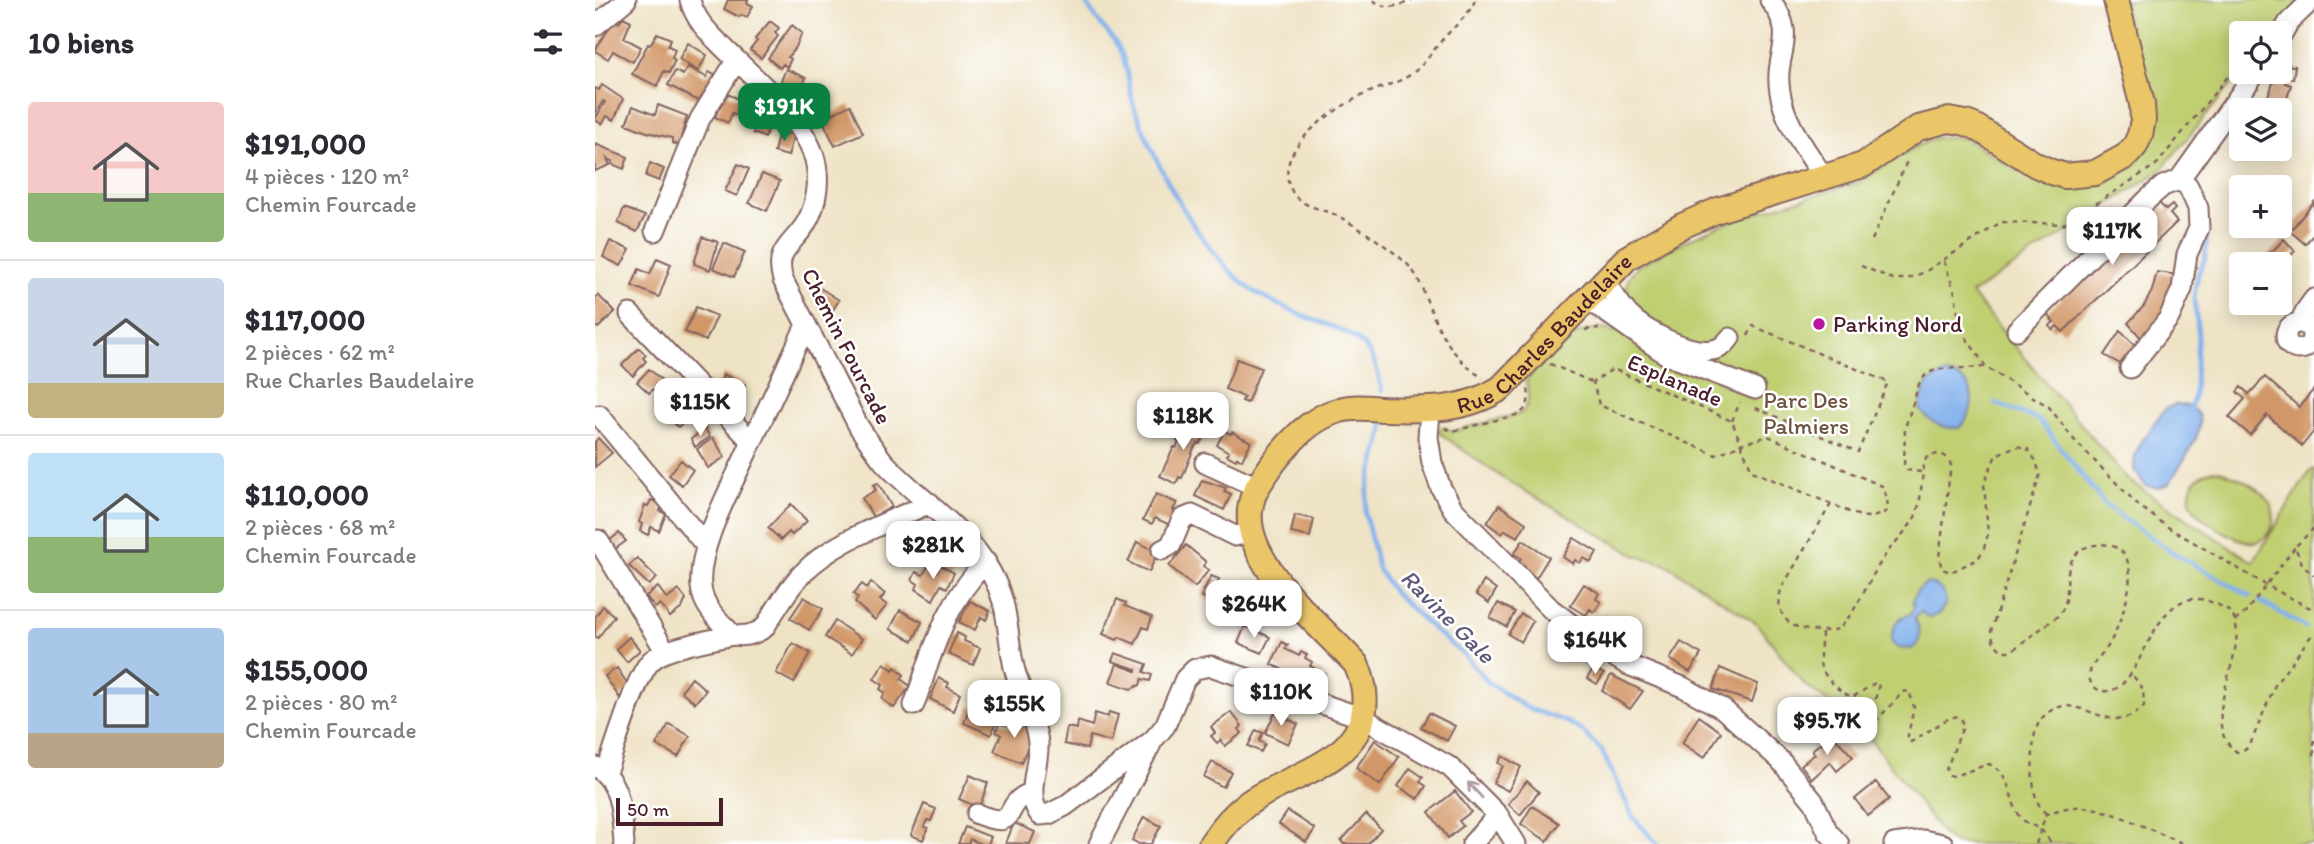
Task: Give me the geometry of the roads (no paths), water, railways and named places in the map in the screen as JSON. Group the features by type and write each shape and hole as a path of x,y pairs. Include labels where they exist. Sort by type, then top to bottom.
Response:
{"main road":[{"name":"Rue Charles Baudelaire","path":"1363,718 1365,696 1356,664 1282,586 1266,565 1251,534 1249,523 1251,504 1257,487 1286,447 1311,423 1339,410 1357,408 1429,415 1486,398 1501,388 1627,258 1682,226 1718,210 1863,165 1918,128 1949,120 1966,123 2036,165 2065,176 2095,173 2126,156 2140,135 2142,112 2116,0"},
{"path":"1211,844 1224,825 1247,804 1344,750 1356,735 1363,718"}],"street":[{"path":"595,26 626,0"},
{"name":"Chemin Fourcade","path":"690,0 700,23 782,107 803,132 813,153 817,169 815,199 810,216 789,243 780,265 783,281 871,445 898,475 958,527 986,562 1003,600 1014,670 1036,729 1038,757 1033,792"},
{"path":"1770,0 1784,23 1786,36 1778,77 1783,106 1794,133 1824,178"},
{"path":"2290,21 2312,0"},
{"path":"655,231 700,119 736,61"},
{"path":"2017,330 2148,199 2163,186 2179,180 2247,84"},
{"path":"2130,368 2169,318 2182,289 2187,254 2199,228 2198,208 2188,186 2179,180"},
{"path":"1597,291 1621,324 1667,355 1751,388"},
{"path":"1597,291 1666,339 1697,350 1723,346 1730,338"},
{"path":"2300,323 2314,299"},
{"path":"630,314 752,442"},
{"path":"733,635 710,611 703,598 701,577 706,546 719,512 806,326"},
{"path":"599,415 706,546"},
{"path":"1429,415 1428,437 1432,463 1440,488 1453,509 1551,609 1613,656 1683,687 1723,709 1780,760 1814,802 1828,832 1839,844"},
{"path":"1205,463 1257,487"},
{"path":"624,844 619,799 601,769 641,677 651,661 666,652 733,635 749,635 764,628 801,574 824,556 846,542 930,503"},
{"path":"1162,550 1171,544 1182,519 1192,515 1235,536 1251,534"},
{"path":"598,540 666,652"},
{"path":"914,705 949,611 969,579 986,562"},
{"path":"977,814 997,821 1003,820 1023,795 1033,792 1035,807 1040,815 1058,810 1153,740 1165,726 1185,679 1195,669 1210,666 1363,718 1450,766 1498,815 1516,844"},
{"path":"1099,844 1153,740"},
{"path":"1472,844 1498,815"},
{"path":"1894,844 1923,840 1943,844"}],"water":[{"path":"1946,374 1964,381 1972,395 1970,412 1959,428 1937,424 1920,409 1927,386 1934,379"},
{"path":"2176,404 2191,408 2198,416 2200,426 2196,438 2169,484 2158,488 2146,486 2134,470 2135,456 2140,444 2165,409"},
{"path":"1928,583 1941,590 1944,606 1929,618 1921,612 1914,618 1919,631 1918,643 1911,649 1899,648 1892,643 1893,629 1901,618 1910,615 1916,593"}],"waterway":[{"name":"Ravine Gale","path":"1085,0 1121,52 1133,102 1144,132 1176,198 1203,239 1235,276 1260,295 1341,330 1362,344 1374,360 1382,391"},
{"path":"2190,410 2194,397 2198,331 2194,297 2198,274 2205,259 2207,237"},
{"path":"1995,403 2039,420 2105,505 2172,552 2250,596"},
{"name":"Ravine Gale","path":"1384,420 1365,513 1378,569 1394,593 1464,655 1489,683 1527,708 1567,722 1581,730 1602,751 1633,817 1657,844"},
{"path":"2260,601 2305,627"}],"place":[{"name":"Parking Nord","path":"1819,324"}],"park label":[{"name":"Parc Des Palmiers","path":"1806,413"}]}
